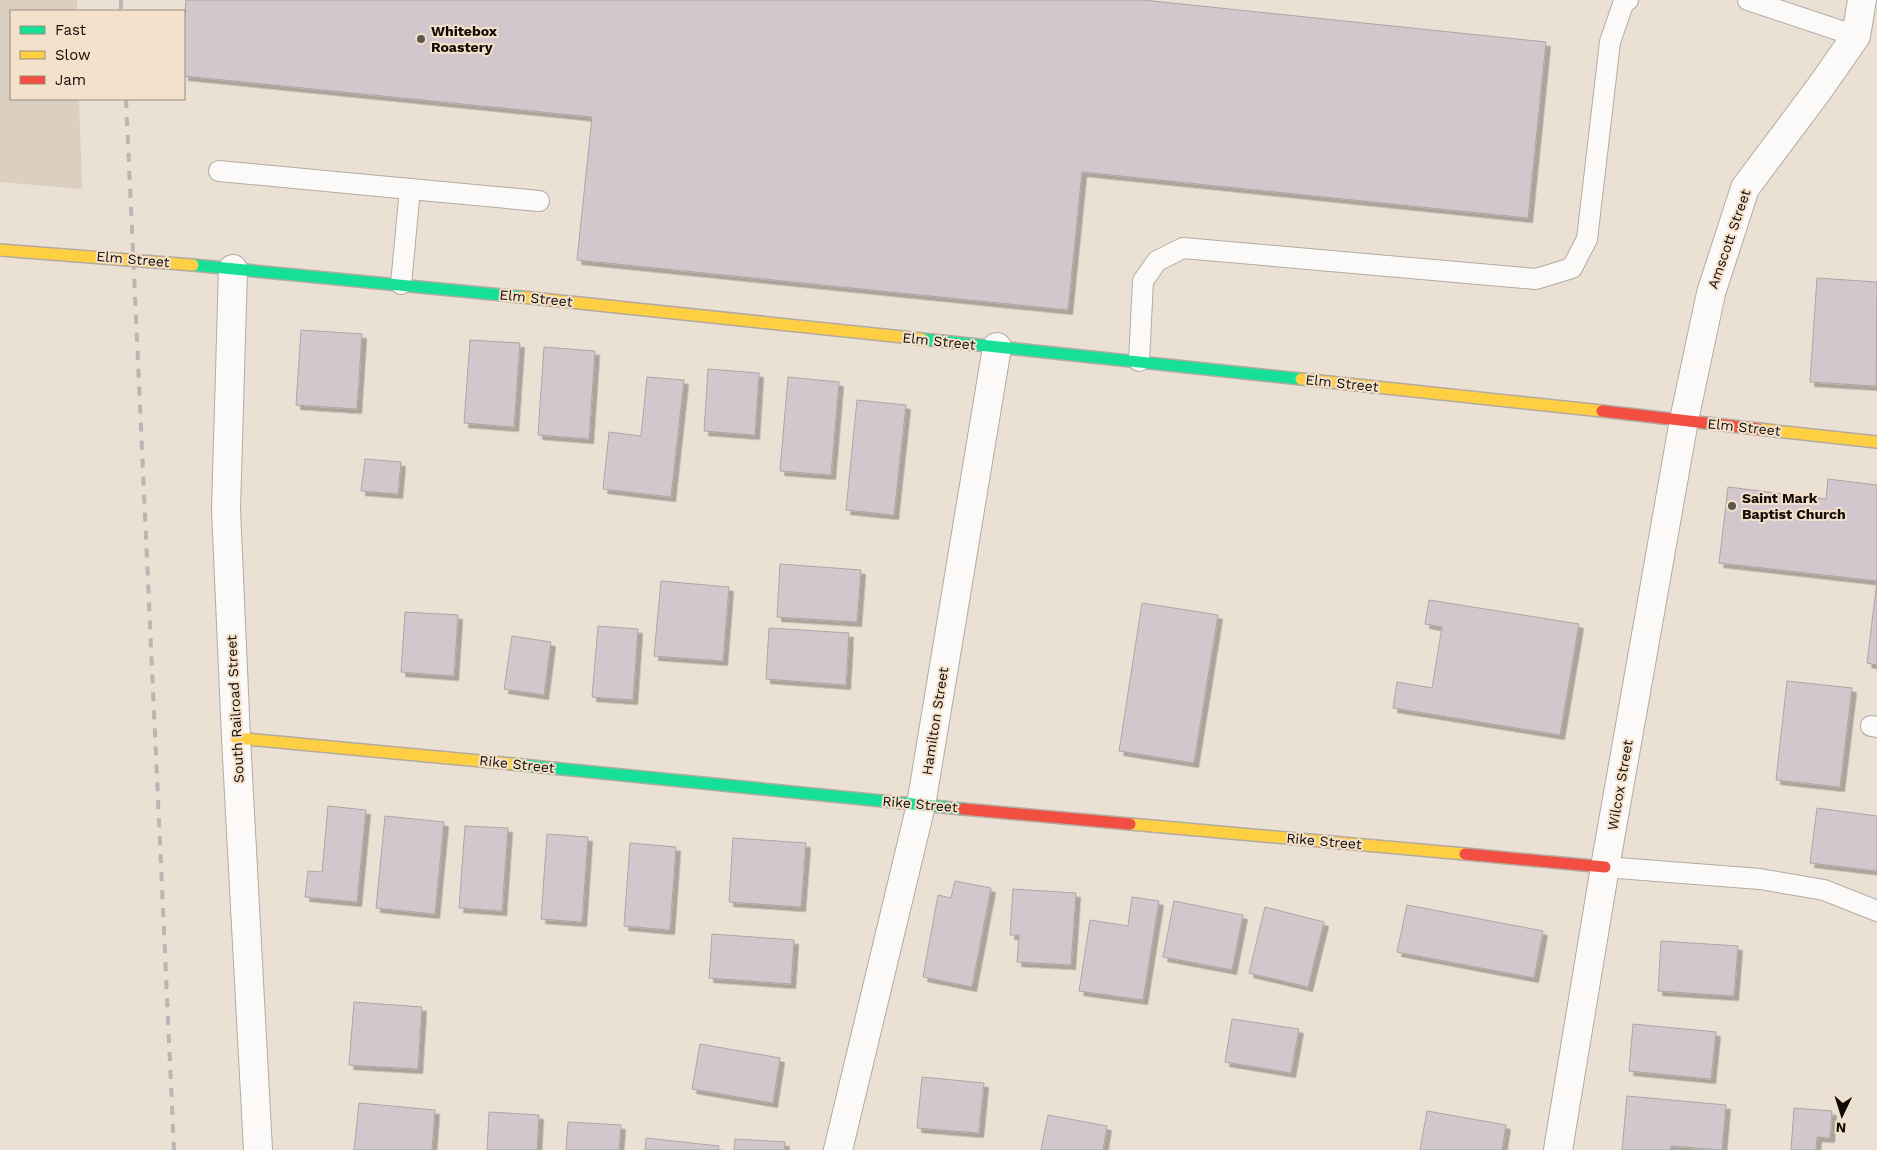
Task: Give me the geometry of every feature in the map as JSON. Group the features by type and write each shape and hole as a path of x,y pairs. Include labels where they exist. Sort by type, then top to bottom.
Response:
{"main road":[{"name":"Elm Street","path":"0,250 134,259 401,284 1139,361 1877,442"},
{"name":"Rike Street","path":"236,738 922,805 1605,867"}],"street":[{"name":"Amscott Street","path":"1684,420 1711,293 1745,188 1856,36 1862,0"},
{"name":"South Railroad Street","path":"233,268 226,509 258,1150"},
{"name":"Hamilton Street","path":"838,1150 922,805 997,347"},
{"name":"Wilcox Street","path":"1558,1150 1605,867 1684,420"}],"lane":[{"path":"1139,361 1143,281 1157,262 1183,248 1536,279 1572,268 1587,239 1610,42 1623,4 1628,0"},
{"path":"1748,0 1856,36"},
{"path":"219,171 539,201"},
{"path":"401,284 410,189"},
{"path":"1605,867 1760,879 1824,890 1877,911"}],"shaded area":[{"path":"0,0 77,0 77,10 10,10 10,100 79,100 82,189 0,182"}],"building":[{"path":"186,0 1143,0 1546,42 1528,218 1082,172 1068,310 577,260 592,117 185,76"},
{"path":"1817,278 1877,282 1876,386 1810,382"},
{"path":"301,330 362,334 357,409 296,405"},
{"path":"470,340 520,343 514,427 464,423"},
{"path":"544,347 595,351 589,439 538,435"},
{"path":"708,369 759,373 755,435 704,431"},
{"path":"647,377 684,380 671,497 603,489 609,432 641,436"},
{"path":"788,377 839,382 831,475 780,471"},
{"path":"857,400 906,405 894,515 846,510"},
{"path":"365,459 401,462 398,494 361,491"},
{"path":"1828,479 1877,485 1877,581 1719,563 1728,487 1826,499"},
{"path":"780,564 861,570 857,622 777,617"},
{"path":"661,581 729,587 723,661 654,656"},
{"path":"1877,581 1877,665 1867,663"},
{"path":"1429,600 1579,624 1560,735 1393,708 1397,682 1432,688 1442,627 1425,624"},
{"path":"1142,603 1218,615 1194,763 1119,751"},
{"path":"405,612 458,615 454,676 401,672"},
{"path":"598,626 638,629 633,700 592,697"},
{"path":"769,628 849,633 846,685 766,679"},
{"path":"512,636 551,642 544,695 504,689"},
{"path":"1787,681 1852,688 1840,787 1776,780"},
{"path":"328,806 366,810 357,902 305,897 308,871 322,872"},
{"path":"1817,808 1877,816 1877,871 1810,863"},
{"path":"385,816 444,822 435,914 376,908"},
{"path":"465,826 508,828 502,911 459,908"},
{"path":"547,834 588,837 582,922 541,919"},
{"path":"733,838 806,843 801,907 729,902"},
{"path":"630,843 676,847 670,930 624,926"},
{"path":"955,881 991,888 972,987 923,977 938,895 951,898"},
{"path":"1013,889 1076,893 1071,965 1017,962 1019,935 1010,935"},
{"path":"1132,897 1159,901 1143,1000 1079,991 1090,920 1128,926"},
{"path":"1174,901 1243,915 1232,970 1163,957"},
{"path":"1407,905 1543,931 1534,978 1397,952"},
{"path":"1265,907 1324,922 1308,987 1249,973"},
{"path":"712,934 794,940 791,984 709,978"},
{"path":"1661,941 1738,946 1734,996 1658,991"},
{"path":"354,1002 422,1007 418,1069 349,1065"},
{"path":"1232,1019 1299,1029 1291,1073 1225,1062"},
{"path":"1633,1024 1716,1032 1711,1079 1629,1071"},
{"path":"700,1044 780,1058 773,1103 692,1089"},
{"path":"922,1077 984,1083 979,1133 917,1128"},
{"path":"1627,1096 1726,1105 1722,1150 1671,1146 1670,1150 1622,1150"},
{"path":"359,1103 435,1110 432,1150 354,1150"},
{"path":"1794,1108 1832,1111 1830,1138 1817,1137 1816,1150 1791,1150"},
{"path":"1427,1111 1506,1125 1502,1150 1420,1150"},
{"path":"489,1112 539,1115 537,1150 487,1150"},
{"path":"1048,1115 1107,1126 1103,1150 1041,1150"},
{"path":"568,1122 621,1125 619,1150 566,1150"},
{"path":"646,1138 719,1146 718,1150 645,1150"},
{"path":"735,1139 785,1142 784,1150 734,1150"}],"railway":[{"path":"121,0 121,10"},
{"path":"126,100 174,1150"}],"traffic: fast":[{"path":"193,265 522,297"},
{"path":"922,339 1301,379"},
{"path":"512,764 963,809"}],"traffic: slow":[{"path":"0,250 193,265"},
{"path":"522,297 922,339"},
{"path":"1301,379 1602,411"},
{"path":"1758,429 1877,442"},
{"path":"236,738 512,764"},
{"path":"1130,824 1465,854"}],"traffic: jam":[{"path":"1602,411 1758,429"},
{"path":"963,809 1130,824"},
{"path":"1465,854 1605,867"}],"place":[{"name":"Whitebox Roastery","path":"421,39"},
{"name":"Saint Mark Baptist Church","path":"1732,506"}]}
